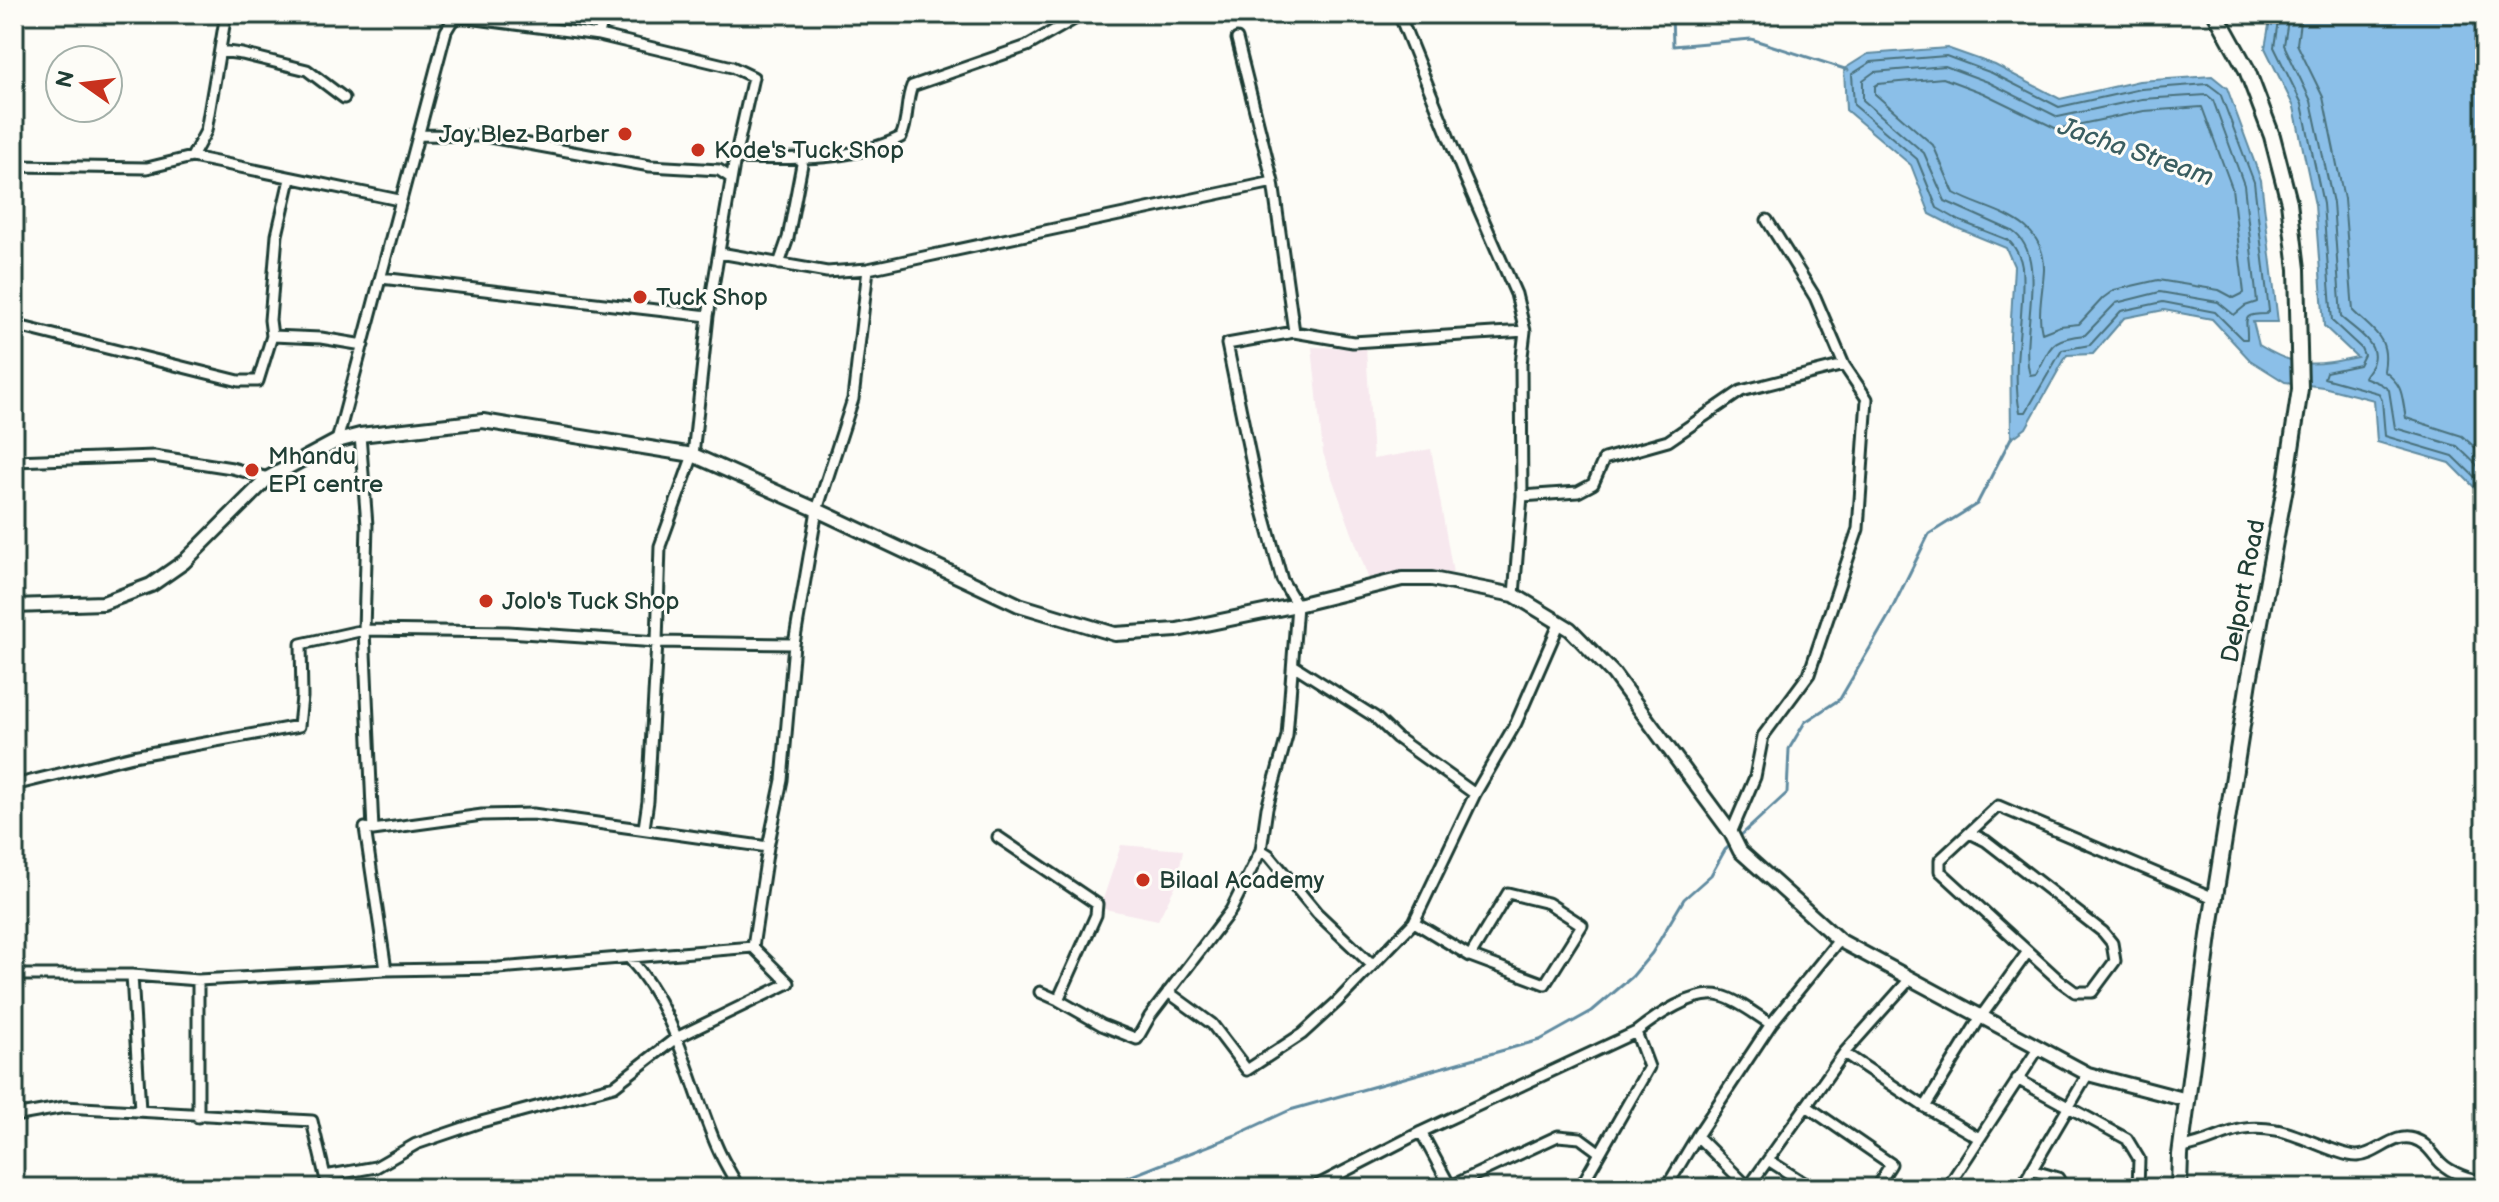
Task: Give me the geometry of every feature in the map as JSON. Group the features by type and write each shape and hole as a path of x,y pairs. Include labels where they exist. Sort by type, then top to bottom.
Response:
{"main road":[{"name":"Delport Road","path":"2179,1188 2187,1100 2214,898 2300,389 2297,269 2286,189 2272,136 2247,70 2216,14"}],"street":[{"path":"192,157 206,131 226,14"},
{"path":"599,35 604,14"},
{"path":"735,158 803,159 881,147 901,137 908,121 912,86 1027,46 1083,14"},
{"path":"1399,14 1516,294 1525,331 1521,364 1522,496 1514,595"},
{"path":"337,441 399,200 420,135 446,31 452,21 461,17 599,35 732,67 753,77 731,178 708,316 693,455 660,546 648,801 644,828"},
{"path":"1237,39 1273,182 1294,332"},
{"path":"220,51 307,70 344,98"},
{"path":"420,135 484,136 650,166 719,170 731,178"},
{"path":"14,166 147,168 192,157 399,200"},
{"path":"779,264 788,238 803,159"},
{"path":"14,325 239,381 258,381 272,336 270,320 277,235 290,179"},
{"path":"720,253 827,272 868,269 1273,182"},
{"path":"1731,833 1755,777 1763,736 1809,674 1858,529 1867,399 1844,365 1815,297 1767,220"},
{"path":"753,947 782,780 794,644 817,510 853,399 868,269"},
{"path":"381,278 708,316"},
{"path":"1040,992 1102,1025 1137,1039 1168,992 1231,910 1261,850 1267,808 1287,736 1297,605 1282,580 1257,489 1227,344 1294,332 1353,342 1525,331"},
{"path":"272,336 321,338 363,345"},
{"path":"1522,496 1578,492 1593,484 1604,459 1668,441 1741,391 1844,365"},
{"path":"14,606 103,603 151,585 184,562 268,478 337,441 360,435 483,421 693,455 1019,605 1115,634 1177,630 1402,579 1432,579 1514,595 1570,629 1613,673 1731,833 1740,851 1839,940 2088,1074 2187,1100"},
{"path":"360,435 367,525 364,630 373,830"},
{"path":"14,461 154,456 232,468 268,478"},
{"path":"1168,992 1212,1024 1247,1070 1302,1034 1414,922 1475,794 1516,723 1560,622"},
{"path":"14,785 133,756 299,726 301,644 364,630 508,632 657,642 794,644"},
{"path":"1293,665 1375,717 1397,738 1475,794"},
{"path":"1970,833 1986,841 2103,932 2112,943 2115,961 2092,992 2075,992 2027,953 2009,932 1940,871 1940,860 1998,806 2214,898"},
{"path":"386,970 365,828 373,830 482,815 533,814 768,847"},
{"path":"998,837 1097,904 1096,915 1058,1000"},
{"path":"1261,850 1269,855 1317,913 1372,965"},
{"path":"1414,922 1470,956 1545,984 1582,925 1548,903 1508,893 1470,956"},
{"path":"1666,1188 1771,1024 1839,940"},
{"path":"14,975 132,975 198,980 386,970 498,968 753,947"},
{"path":"14,1116 65,1107 140,1110 198,1117 312,1121 325,1176 376,1167 416,1144 481,1122 614,1086 676,1038 789,983 753,947"},
{"path":"1925,1107 1980,1018 2027,953"},
{"path":"629,958 647,977 676,1038 719,1150 739,1188"},
{"path":"132,975 140,1110"},
{"path":"1697,1136 1748,1188 1844,1053 1910,979"},
{"path":"198,980 198,1117"},
{"path":"1312,1188 1421,1132 1636,1032 1662,1012 1707,995 1722,996 1771,1024"},
{"path":"1580,1188 1649,1067 1636,1032"},
{"path":"1947,1188 2038,1049"},
{"path":"1844,1053 1925,1107 1979,1138"},
{"path":"2021,1188 2088,1074"},
{"path":"2017,1079 2127,1139 2139,1159 2138,1188"},
{"path":"1808,1107 1891,1164 1876,1188"},
{"path":"2182,1148 2247,1127 2278,1130 2356,1156 2398,1138 2413,1138 2428,1147 2442,1165 2464,1176 2485,1181"},
{"path":"1421,1132 1451,1187 1558,1136 1580,1138 1599,1152"},
{"path":"1768,1160 1812,1188"},
{"path":"2031,1170 2058,1178 2063,1188"}],"shaded area":[{"path":"1312,347 1366,348 1373,459 1431,449 1453,573 1369,580 1323,453"},
{"name":"Bilaal Academy","path":"1121,845 1183,850 1177,883 1158,920 1100,908"}],"water":[{"path":"2271,14 2376,14 2391,18 2412,14 2485,14 2485,498 2450,463 2377,442 2374,400 2323,387 2285,382 2250,360 2212,319 2164,310 2124,318 2093,354 2067,355 2026,428 2011,439 2010,337 2014,266 2006,248 1930,214 1911,165 1846,110 1844,69 1868,54 1947,48 1995,65 2060,99 2139,81 2212,76 2227,88 2261,180 2278,322 2253,322 2259,345 2296,362 2318,363 2357,357 2324,326 2315,205 2294,107 2265,48"}],"waterway":[{"name":"Jacha Stream","path":"1672,14 1673,46 1751,39 1848,70"},
{"path":"1738,838 1787,793 1789,749 1805,722 1840,699 1888,617 1929,534 1977,504 2012,436"},
{"path":"1101,1188 1236,1135 1290,1110 1540,1040 1592,1011 1632,977 1652,953 1684,899 1711,875 1725,850 1733,843"}],"place":[{"name":"Jay Blez Barber","path":"625,134"},
{"name":"Kode's Tuck Shop","path":"698,150"},
{"name":"Tuck Shop","path":"640,297"},
{"name":"Mhandu EPI centre","path":"252,470"},
{"name":"Jolo's Tuck Shop","path":"486,601"},
{"name":"Bilaal Academy","path":"1143,880"}]}
